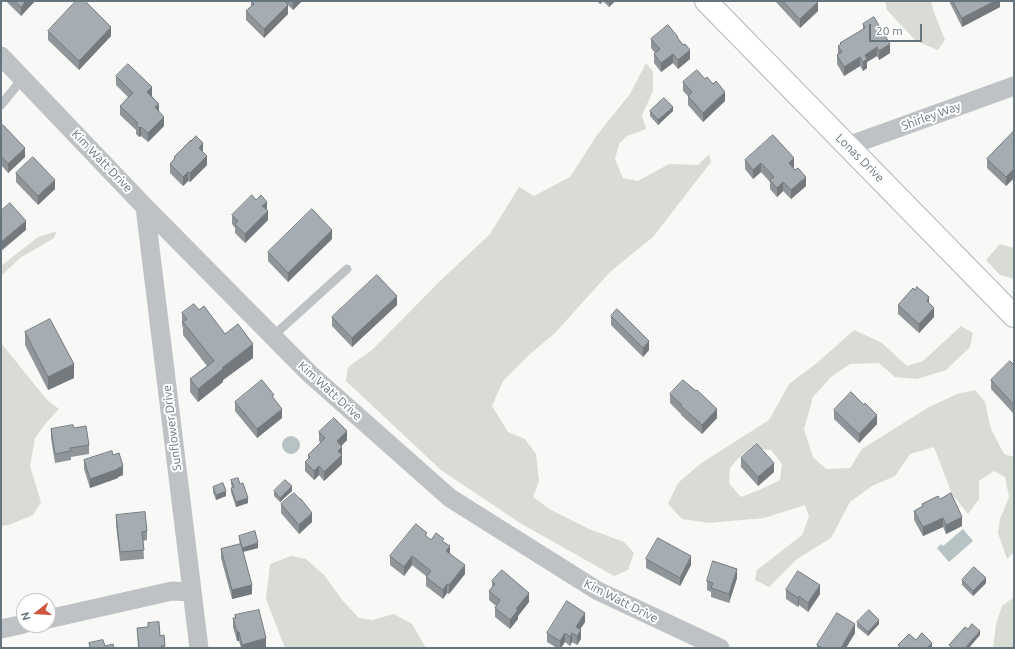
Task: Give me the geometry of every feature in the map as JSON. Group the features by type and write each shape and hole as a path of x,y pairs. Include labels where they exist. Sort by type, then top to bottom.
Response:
{"street":[{"name":"Lonas Drive","path":"706,1 1014,316"},
{"name":"Kim Watt Drive","path":"2,57 145,207 310,374 450,498 598,591 720,648"},
{"name":"Shirley Way","path":"848,146 1014,86"},
{"name":"Sunflower Drive","path":"145,207 199,648"},
{"path":"56,617 172,591 192,592"},
{"path":"1,629 16,626"}],"lane":[{"path":"1,105 23,78"},
{"path":"273,336 346,269"}],"shaded area":[{"path":"885,1 931,1 945,40 938,50 916,41 887,10"},
{"path":"646,63 653,72 653,91 642,115 646,129 627,136 619,144 615,159 623,178 638,181 669,164 698,165 709,154 711,162 653,237 610,272 555,333 529,355 503,381 492,406 508,432 525,439 536,454 539,481 533,497 551,510 589,529 624,542 634,553 628,570 614,576 520,523 441,470 346,381 348,367 372,350 439,282 490,234 519,187 534,196 570,177 597,135 630,94"},
{"path":"57,231 54,238 20,258 1,276 1,266 38,237"},
{"path":"1000,244 1014,248 1014,279 1000,275 986,260"},
{"path":"961,326 973,333 970,347 946,370 917,379 895,377 879,363 850,364 831,377 813,397 804,429 813,457 826,469 850,468 862,449 929,407 957,394 975,390 985,402 991,429 1004,454 1014,457 1014,552 1007,559 998,533 1000,519 1009,497 1005,477 994,471 979,481 979,499 968,514 952,494 934,447 910,454 895,476 872,486 850,502 831,538 797,559 769,587 755,580 757,570 802,535 809,517 805,505 764,518 709,523 682,519 668,504 678,483 700,464 769,420 789,384 818,362 854,330 882,343 907,366 923,361","holes":["752,449 771,450 782,464 780,480 741,497 729,483 730,468 740,456"]},
{"path":"1,343 47,400 59,409 35,438 30,466 41,502 33,515 9,525 1,526"},
{"path":"287,436 295,436 300,441 298,452 295,454 287,454 282,449 282,441"},
{"path":"963,529 973,541 949,562 937,548 941,544 943,546"},
{"path":"291,556 306,559 324,575 343,601 359,618 372,620 394,614 412,624 426,648 285,648 266,599 270,564"},
{"path":"1014,597 1014,648 993,648 996,624 1002,606"}],"building":[{"path":"15,1 26,1 21,7"},
{"path":"76,1 85,1 111,27 79,61 48,31"},
{"path":"251,1 284,1 288,5 264,29 246,11 254,4"},
{"path":"783,1 817,1 818,2 800,19"},
{"path":"953,1 995,1 962,18"},
{"path":"874,17 890,44 879,51 877,47 865,55 867,59 863,62 860,57 844,67 837,55 842,52 838,46 841,44 840,43 865,28 863,24"},
{"path":"668,25 683,45 685,44 690,50 678,60 673,54 661,63 654,54 660,49 651,39"},
{"path":"128,64 152,87 147,92 159,104 155,107 164,117 148,133 141,127 139,128 136,125 138,123 120,106 133,93 116,76"},
{"path":"697,70 705,79 707,77 713,84 716,81 725,92 703,113 688,96 692,92 683,82"},
{"path":"664,98 673,107 658,120 650,111"},
{"path":"3,125 25,148 8,164 1,156 1,126"},
{"path":"1014,131 1014,169 1006,177 987,159"},
{"path":"773,135 794,158 789,163 795,170 798,168 806,177 791,190 783,182 777,188 770,180 774,177 761,163 753,170 745,160"},
{"path":"196,136 203,143 199,148 207,156 190,173 188,172 183,177 170,164 175,158 174,157"},
{"path":"33,157 55,180 38,196 16,173"},
{"path":"252,195 256,200 261,195 267,202 262,206 268,211 245,234 235,224 238,221 232,215"},
{"path":"10,203 26,221 1,242 1,211"},
{"path":"312,209 332,230 288,273 268,252"},
{"path":"377,275 397,296 352,338 332,317"},
{"path":"917,287 929,297 927,301 934,308 919,324 898,305 913,288 915,290"},
{"path":"194,304 199,310 204,306 225,334 238,324 253,344 198,389 190,379 214,361 183,322 187,319 182,313"},
{"path":"617,309 649,341 643,348 611,316"},
{"path":"50,319 74,364 48,377 25,332"},
{"path":"1010,361 1014,365 1014,405 991,380"},
{"path":"262,380 274,395 272,396 282,409 257,429 235,402"},
{"path":"683,380 696,391 697,390 717,409 702,425 670,394"},
{"path":"851,392 877,415 859,434 834,410"},
{"path":"334,418 347,431 337,441 342,447 338,451 342,455 324,472 319,466 314,471 305,462 310,457 308,455 325,438 319,432"},
{"path":"73,425 74,428 86,426 89,445 70,448 71,451 55,454 51,429"},
{"path":"757,444 774,463 758,477 741,458"},
{"path":"112,451 113,455 119,453 123,466 90,479 84,460"},
{"path":"238,478 240,484 243,483 248,498 236,502 231,488 234,487 231,480"},
{"path":"285,480 292,486 280,498 274,491"},
{"path":"223,483 226,491 216,495 213,487"},
{"path":"294,493 312,513 299,525 281,504"},
{"path":"951,493 962,517 946,525 943,518 923,527 914,511 923,506 922,504 938,496 940,499"},
{"path":"145,512 147,531 142,532 144,550 120,552 116,515"},
{"path":"416,524 427,533 425,535 431,540 436,533 444,539 442,541 450,546 446,551 465,565 449,585 447,584 443,590 426,577 431,571 412,556 404,567 390,556"},
{"path":"255,531 258,543 242,548 239,536"},
{"path":"658,538 691,556 680,578 646,559"},
{"path":"241,544 252,585 232,590 221,549"},
{"path":"713,561 737,569 729,594 711,588 713,583 707,581"},
{"path":"974,567 986,578 973,591 962,580"},
{"path":"502,570 529,593 516,609 518,610 510,620 495,608 500,600 489,591 495,584 492,581"},
{"path":"798,571 820,585 808,603 799,596 798,598 786,590"},
{"path":"567,601 585,613 576,627 581,630 577,636 572,633 570,637 565,633 560,641 547,633"},
{"path":"259,610 266,638 242,645 239,632 237,632 233,618 236,618 235,615"},
{"path":"869,610 879,620 868,632 857,622"},
{"path":"837,613 855,624 841,648 822,648 817,645"},
{"path":"159,622 160,636 164,635 165,646 161,646 162,648 139,648 137,628 148,627 148,623"},
{"path":"972,624 980,631 965,648 953,648 949,645 965,627 968,629"},
{"path":"922,633 932,643 927,648 900,648 898,645 909,634 916,640"},
{"path":"103,640 105,646 113,644 114,648 90,648 89,643"}]}
